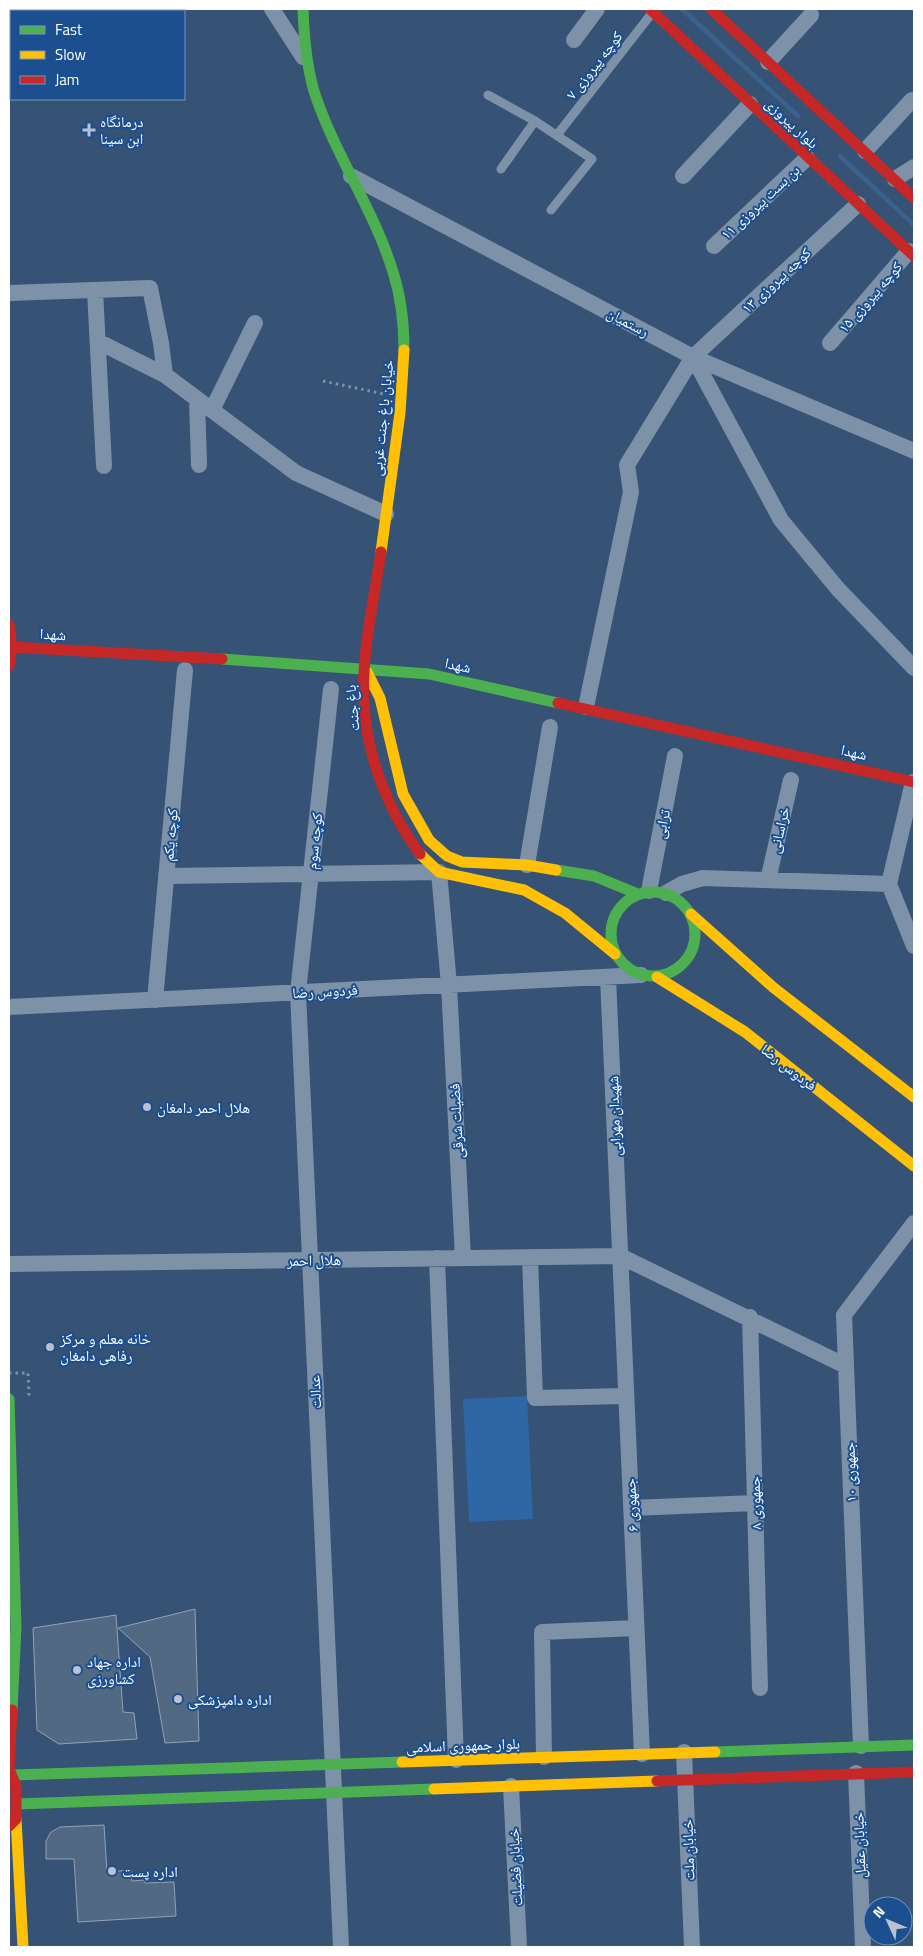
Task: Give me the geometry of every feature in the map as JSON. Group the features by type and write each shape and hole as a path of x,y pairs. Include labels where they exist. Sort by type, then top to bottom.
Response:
{"street":[{"path":"272,9 306,61"},
{"name":"خیابان باغ جنت غربی","path":"303,9 302,33 306,61 323,120 387,253 402,310 406,370 365,668"},
{"path":"574,40 597,9"},
{"name":"بلوار پیروزی","path":"711,9 914,198"},
{"name":"بلوار پیروزی","path":"652,10 807,158 912,254"},
{"path":"768,62 811,15"},
{"path":"865,152 912,100"},
{"path":"683,176 750,104"},
{"name":"بن بست پیروزی ۱۱","path":"714,246 807,158"},
{"path":"894,179 914,167"},
{"name":"رستمیان","path":"350,175 693,357 914,451"},
{"name":"کوچه پیروزی ۱۳","path":"586,707 631,492 627,465 693,357 858,204"},
{"name":"کوچه پیروزی ۱۵","path":"830,343 912,254"},
{"path":"9,293 150,288 162,343 165,375"},
{"path":"95,290 104,466"},
{"path":"212,410 255,323"},
{"path":"99,342 165,375 296,473 386,514"},
{"path":"693,357 781,520 838,589 914,668"},
{"path":"198,400 199,465"},
{"path":"9,625 12,647 9,666"},
{"name":"شهدا","path":"12,647 365,668 429,674 586,707 890,776 914,778"},
{"name":"باغ جنت","path":"365,668 380,698 403,794 429,840 446,856 462,862 527,865 594,876 644,892"},
{"name":"باغ جنت","path":"365,668 364,703 370,740 386,798 405,834 421,856 439,872"},
{"name":"کوچه یکم","path":"155,1000 186,670"},
{"name":"کوچه سوم","path":"298,992 331,689"},
{"path":"527,865 550,727"},
{"name":"ترابی","path":"644,892 675,756"},
{"path":"914,778 889,884 908,915 914,946"},
{"name":"خراسانی","path":"768,880 791,780"},
{"path":"166,876 439,872 524,890 565,913 615,954 626,967 641,975 657,976 673,972 686,961 694,946 696,930 691,914"},
{"name":"فضیلت شرقی","path":"439,872 449,985 463,1258"},
{"path":"666,893 682,884 703,878 889,884"},
{"path":"615,954 611,940 611,926 616,912 626,901 644,892 666,893 681,901 691,914 774,988 914,1097"},
{"name":"فردوس رضا","path":"9,1007 641,975"},
{"name":"فردوس رضا","path":"657,976 745,1032 914,1166"},
{"name":"شهیدان مهرابی","path":"608,977 620,1256"},
{"name":"عدالت","path":"298,992 341,1947"},
{"name":"جمهوری ۱۰","path":"861,1746 844,1315 914,1223"},
{"path":"530,1256 535,1398 626,1396"},
{"path":"620,1256 750,1317 846,1366"},
{"name":"هلال احمر","path":"9,1264 620,1256"},
{"name":"جمهوری ۶","path":"620,1256 642,1754"},
{"path":"438,1258 456,1760"},
{"name":"جمهوری ۸","path":"750,1317 760,1688"},
{"path":"9,1399 16,1627 11,1772 17,1804 12,1823 23,1947"},
{"path":"631,1508 755,1503"},
{"path":"544,1757 542,1632 636,1628"},
{"name":"بلوار جمهوری اسلامی","path":"11,1772 332,1765 914,1745"},
{"name":"خیابان ملت","path":"684,1752 692,1947"},
{"path":"17,1804 914,1772"},
{"name":"خیابان عقیل","path":"856,1773 863,1947"},
{"name":"خیابان فضیلت","path":"511,1786 518,1947"}],"lane":[{"name":"کوچه پیروزی ۷","path":"556,135 652,10"},
{"path":"488,95 535,121 592,159 551,210"},
{"path":"501,169 535,121"}],"path":[{"path":"323,381 402,398"},
{"path":"9,1373 28,1374 29,1396"}],"shaded area":[{"path":"527,1396 533,1519 469,1522 463,1399"}],"building":[{"name":"اداره دامپزشکی","path":"195,1609 199,1741 165,1743 150,1657 118,1628"},
{"name":"اداره جهاد کشاورزی","path":"116,1615 123,1712 134,1713 137,1739 59,1744 37,1730 33,1628"},
{"path":"104,1825 107,1872 131,1870 132,1881 145,1880 145,1883 174,1882 176,1916 78,1922 74,1859 46,1859 46,1841 51,1832 60,1827"}],"waterway":[{"path":"682,9 798,116"},
{"path":"840,156 914,225"}],"traffic: fast":[{"path":"303,9 306,50 314,91 332,137 385,249 396,281 400,301 404,350"},
{"path":"222,659 429,674 558,703"},
{"path":"556,870 594,876 638,894"},
{"path":"645,892 661,892 677,899 688,910 695,926 695,934 692,950 683,964 677,969 661,976 645,976 629,969 618,958 611,942 611,926 618,910 629,899 645,892"},
{"path":"9,1399 16,1627 12,1710"},
{"path":"715,1752 914,1745"},
{"path":"13,1775 402,1762"},
{"path":"17,1804 434,1789"}],"traffic: slow":[{"path":"381,552 400,413 404,350"},
{"path":"367,672 380,698 403,794 429,840 447,856 462,862 527,865 556,870"},
{"path":"420,854 439,872 524,890 565,913 615,954"},
{"path":"691,914 774,988 914,1097"},
{"path":"657,977 745,1032 914,1166"},
{"path":"402,1762 715,1752"},
{"path":"434,1789 657,1781"},
{"path":"16,1819 23,1947"}],"traffic: jam":[{"path":"650,9 914,256"},
{"path":"711,9 914,198"},
{"path":"381,552 364,666 366,723 381,783 398,820 420,854"},
{"path":"9,625 12,647 9,666"},
{"path":"12,647 222,659"},
{"path":"558,703 914,782"},
{"path":"9,1826 16,1819 16,1786 9,1769 12,1710"},
{"path":"657,1781 914,1772"}],"place":[{"name":"درمانگاه ابن سینا","path":"89,130"},
{"name":"هلال احمر دامغان","path":"147,1107"},
{"name":"خانه معلم و مرکز رفاهی دامغان","path":"50,1347"},
{"name":"اداره جهاد کشاورزی","path":"77,1670"},
{"name":"اداره دامپزشکی","path":"178,1699"},
{"name":"اداره پست","path":"112,1871"}]}
